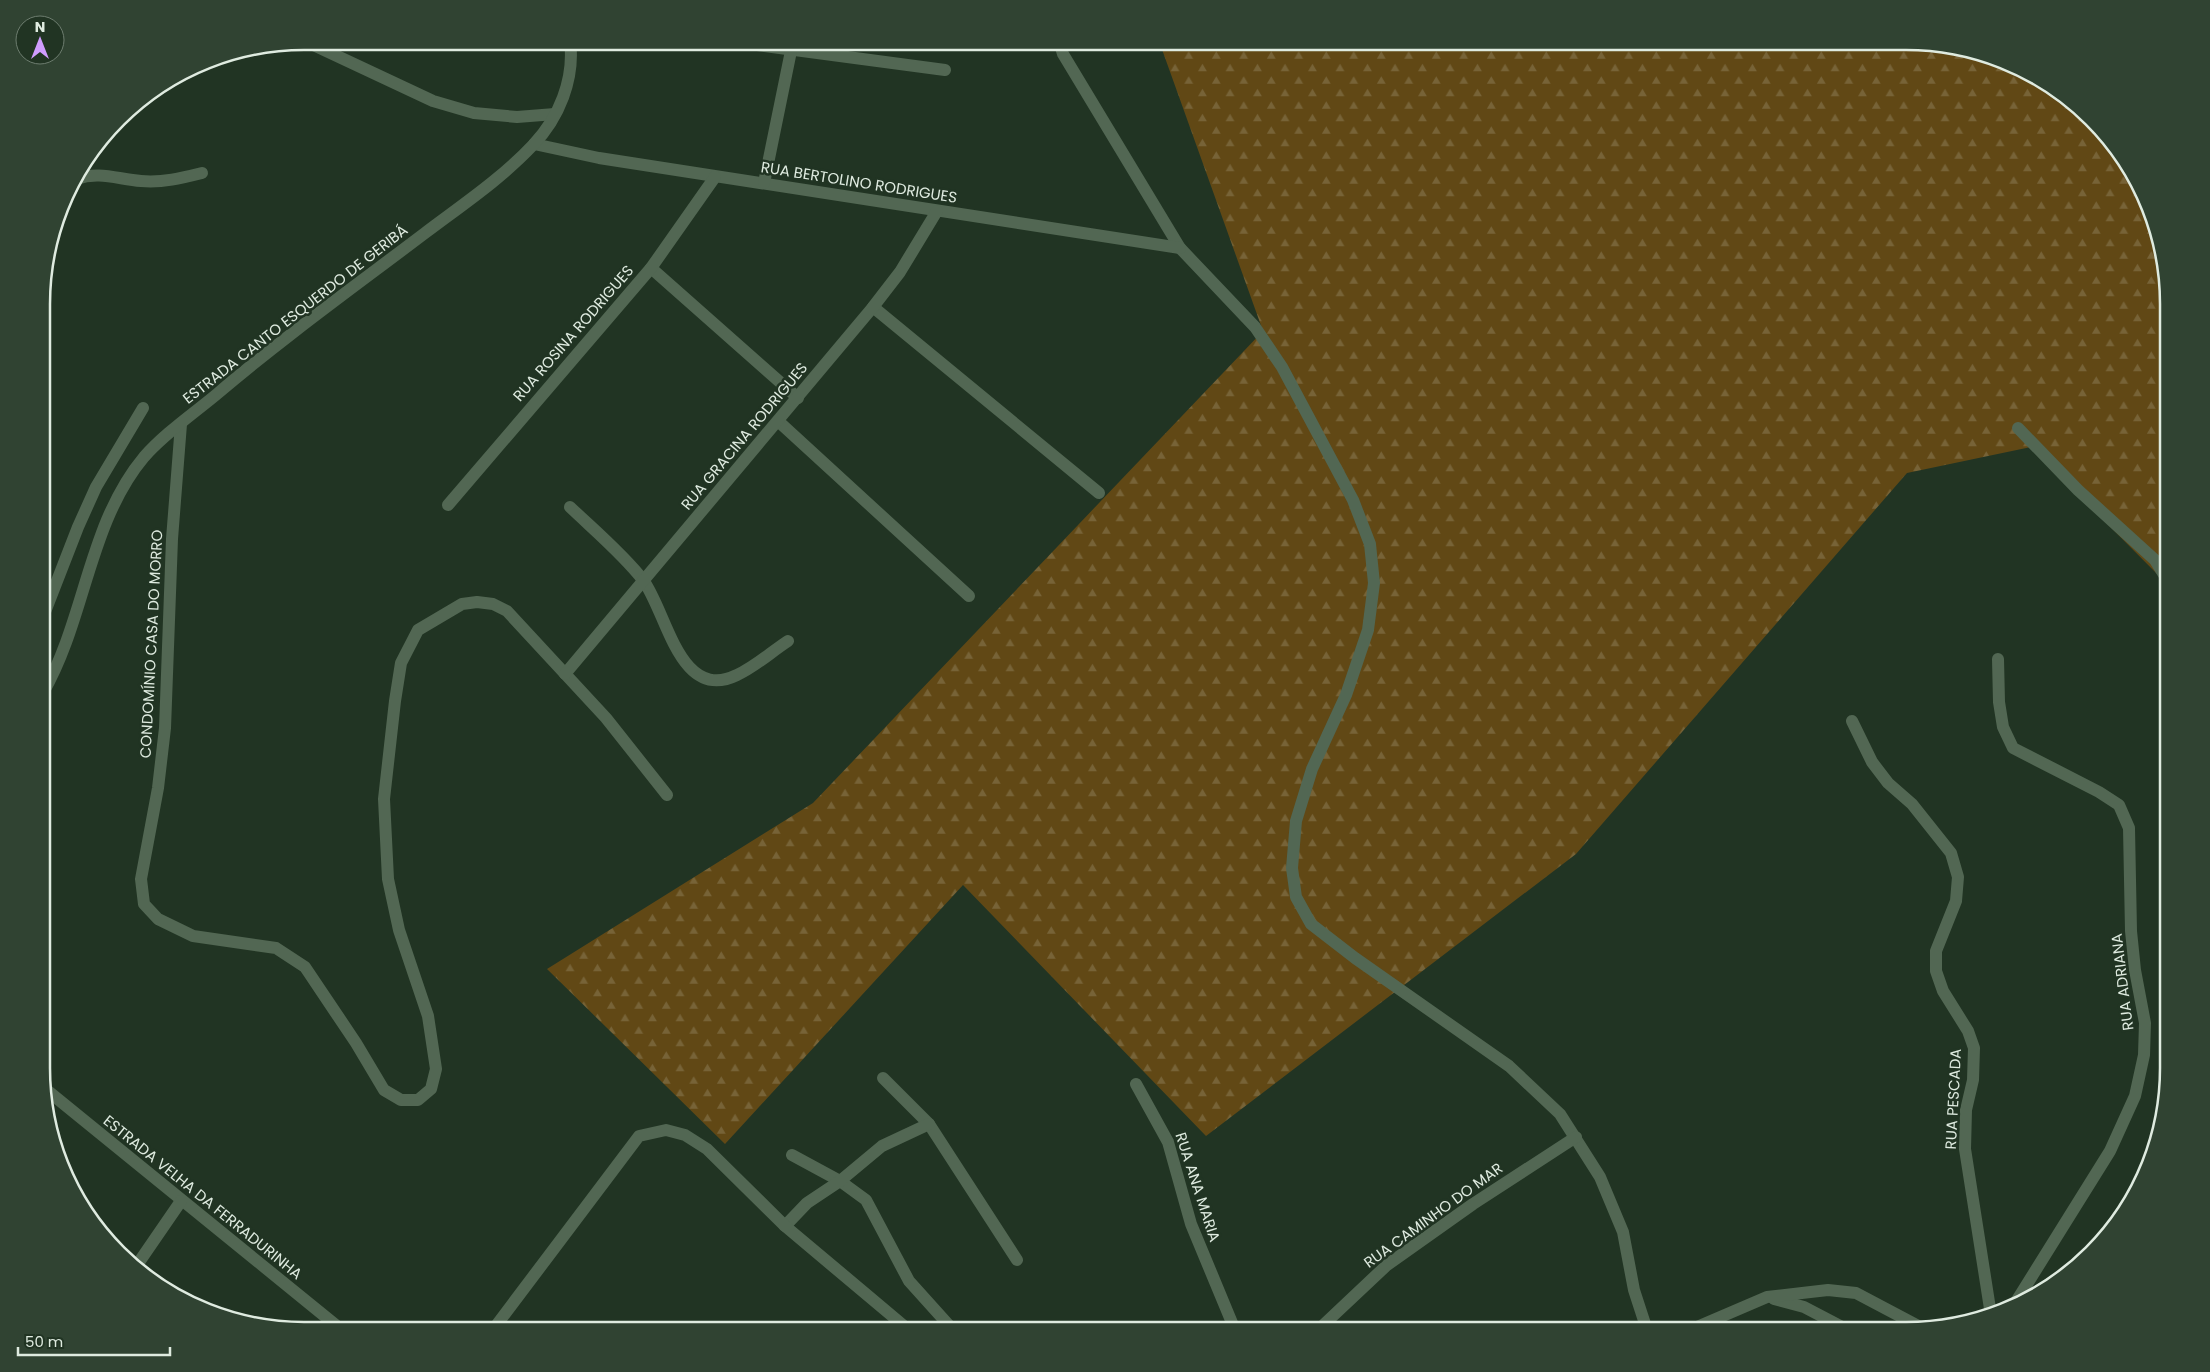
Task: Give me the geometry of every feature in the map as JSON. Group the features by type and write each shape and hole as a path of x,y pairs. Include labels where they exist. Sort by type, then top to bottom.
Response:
{"street":[{"path":"324,50 433,101 474,113 517,117 555,114"},
{"name":"ESTRADA CANTO ESQUERDO DE GERIBÁ","path":"50,677 58,663 108,517 125,482 146,455 248,367 492,182 534,144 555,114 568,83 571,69 570,50"},
{"path":"785,50 945,70"},
{"path":"1062,50 1180,248 1255,327 1282,367 1353,500 1370,544 1374,583 1368,630 1346,696 1312,768 1296,821 1292,868 1296,898 1311,924 1354,958 1509,1066 1560,1114 1576,1136 1600,1177 1623,1232 1634,1290 1644,1322"},
{"path":"764,183 791,51"},
{"name":"RUA BERTOLINO RODRIGUES","path":"534,144 599,158 715,177 1180,248"},
{"path":"85,176 108,175 141,181 165,181 202,173"},
{"name":"RUA ROSINA RODRIGUES","path":"448,505 651,268 715,177"},
{"name":"RUA GRACINA RODRIGUES","path":"565,674 873,307 900,272 937,211"},
{"path":"651,268 798,398"},
{"path":"873,307 1100,493"},
{"path":"50,601 96,487 143,408"},
{"path":"778,421 969,596"},
{"name":"CONDOMÍNIO CASA DO MORRO","path":"181,424 172,539 165,728 158,788 141,879 144,904 158,919 194,936 276,948 305,967 356,1043 384,1090 401,1100 418,1100 431,1089 436,1069 428,1016 399,930 388,879 384,799 394,701 401,663 418,630 462,604 477,602 492,604 507,611 606,718 667,795"},
{"path":"2018,428 2078,490 2155,560 2160,568"},
{"path":"570,507 643,580 687,668 702,678 718,681 737,675 788,641"},
{"name":"RUA ADRIANA","path":"1998,659 1999,702 2003,728 2013,748 2099,792 2119,805 2129,828 2131,932 2135,970 2145,1023 2144,1055 2135,1096 2110,1151 2020,1295"},
{"name":"RUA PESCADA","path":"1852,721 1872,762 1888,783 1912,804 1951,853 1958,877 1956,901 1936,951 1936,971 1943,991 1968,1032 1974,1048 1973,1080 1966,1110 1965,1149 1990,1307"},
{"path":"883,1078 929,1124 1017,1260"},
{"name":"RUA ANA MARIA","path":"1136,1084 1168,1142 1191,1224 1232,1322"},
{"name":"ESTRADA VELHA DA FERRADURINHA","path":"52,1094 331,1322"},
{"path":"785,1226 807,1203 840,1181 882,1146 929,1124"},
{"path":"499,1322 639,1136 666,1130 685,1134 707,1149 785,1226 900,1322"},
{"name":"RUA CAMINHO DO MAR","path":"1326,1322 1387,1265 1473,1204 1576,1136"},
{"path":"792,1155 840,1181 866,1200 909,1281 947,1322"},
{"path":"140,1261 181,1201"},
{"path":"1709,1322 1767,1298 1828,1290 1856,1293 1910,1322"},
{"path":"1767,1298 1804,1307 1833,1322"}],"green space":[{"path":"1162,50 1906,50 1939,52 1971,59 2018,76 2047,93 2073,113 2097,137 2117,163 2141,207 2155,255 2160,304 2160,577 2031,447 1907,473 1576,854 1206,1136 963,885 725,1144 547,969 813,803 1263,331"}]}
